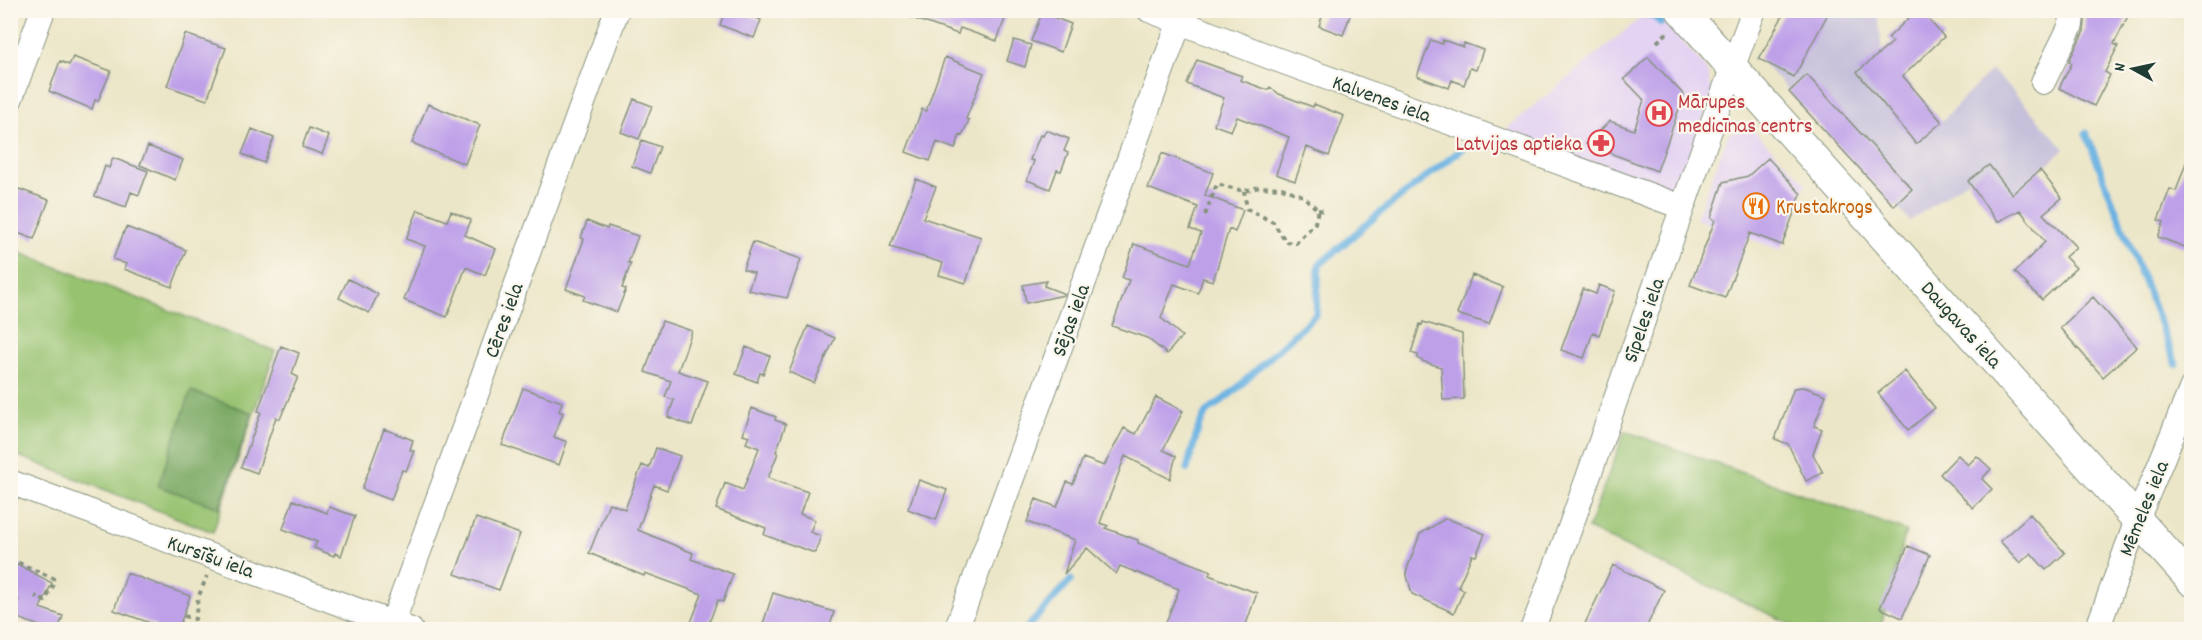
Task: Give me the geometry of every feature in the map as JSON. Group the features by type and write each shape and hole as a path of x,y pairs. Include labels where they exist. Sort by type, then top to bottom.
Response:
{"main road":[{"name":"Daugavas iela","path":"1681,10 2192,581"}],"street":[{"path":"10,100 43,10"},
{"name":"Cēres iela","path":"398,627 617,10"},
{"name":"Kalvenes iela","path":"1149,10 1182,16 1255,51 1682,207"},
{"name":"Sīpeles iela","path":"1532,630 1572,524 1682,207 1754,10"},
{"path":"2043,82 2071,25 2072,15 2069,10"},
{"name":"Sējas iela","path":"956,630 1182,16"},
{"name":"Mēmeles iela","path":"2097,630 2137,520 2191,388"},
{"name":"Kursīšu iela","path":"10,482 398,627"}],"path":[{"path":"1205,215 1217,184 1244,191 1259,187 1282,188 1303,196 1318,210 1326,211"},
{"path":"1244,191 1246,209 1273,222 1286,242 1296,243 1315,224 1318,210"},
{"path":"184,616 195,619 198,598 215,557"},
{"path":"10,559 53,578 54,584 45,601 35,596"}],"shaded area":[{"path":"1649,11 1656,11 1703,65 1709,75 1709,86 1715,88 1682,178 1674,185 1657,190 1500,134"},
{"path":"1786,11 1878,11 1882,51 1941,122 1991,70 2065,149 2012,194 1989,165 1910,221 1759,59"},
{"path":"1754,131 1806,183 1780,250 1696,219 1729,133"}],"green space":[{"path":"10,249 275,351 213,532 11,453"},
{"path":"191,391 253,413 219,508 158,486"},
{"path":"1625,431 1906,531 1880,629 1803,630 1588,529"}],"building":[{"path":"725,10 749,10 747,14 761,20 754,38 720,25"},
{"path":"899,10 1008,10 997,41 960,28 958,34 898,13"},
{"path":"1324,10 1352,10 1343,35 1319,26"},
{"path":"1786,10 1830,10 1794,77 1759,59"},
{"path":"1917,10 1920,10 1944,37 1903,76 1942,122 1916,144 1857,72 1893,42 1888,38"},
{"path":"2086,10 2131,10 2114,44 2118,46 2105,72 2110,75 2094,106 2059,88 2072,63 2069,61 2084,31"},
{"path":"1042,13 1071,24 1061,52 1031,41"},
{"path":"185,34 226,48 207,100 167,86"},
{"path":"1014,40 1031,45 1025,67 1007,61"},
{"path":"1431,40 1442,44 1443,40 1463,47 1464,43 1483,50 1476,70 1470,68 1464,85 1452,80 1449,88 1417,76"},
{"path":"73,57 111,71 92,109 49,91 60,61 69,65"},
{"path":"945,57 984,73 966,119 969,120 955,149 937,142 930,161 906,152 922,109 926,111"},
{"name":"Mārupes medicīnas centrs","path":"1648,57 1684,95 1657,171 1586,144 1610,121 1634,130 1644,100 1624,79"},
{"path":"1197,60 1242,76 1240,80 1268,90 1270,87 1279,94 1344,116 1329,156 1307,147 1295,181 1276,174 1289,137 1237,117 1231,131 1214,125 1224,98 1187,84"},
{"path":"1807,75 1912,189 1894,206 1789,92"},
{"path":"634,99 652,106 639,139 621,132"},
{"path":"428,104 480,125 465,164 412,143"},
{"path":"309,128 329,136 322,154 302,147"},
{"path":"252,129 274,138 264,163 242,154"},
{"path":"1046,130 1069,139 1064,151 1068,153 1061,171 1057,170 1050,189 1027,180 1034,161 1030,160 1040,135 1043,136"},
{"path":"642,140 660,147 650,173 632,166"},
{"path":"148,146 183,160 175,180 140,165"},
{"path":"1162,153 1213,173 1205,195 1243,210 1235,232 1229,229 1213,281 1203,278 1198,293 1174,284 1161,318 1182,336 1167,354 1147,338 1112,326 1129,280 1122,278 1134,244 1190,264 1201,233 1190,229 1198,207 1148,188"},
{"path":"2189,154 2192,154 2192,229 2185,247 2158,237 2164,222 2158,220 2170,189 2176,191"},
{"path":"113,158 148,171 139,195 131,192 126,207 95,196 105,166 109,168"},
{"name":"Krustakrogs","path":"1768,158 1801,194 1782,245 1750,233 1725,298 1690,285 1715,220 1711,218 1723,182 1748,176"},
{"path":"1989,165 2012,194 2040,170 2062,198 2043,214 2076,247 2065,257 2076,268 2042,300 2015,272 2045,242 2020,210 1997,222 1968,181"},
{"path":"916,179 936,187 923,218 981,237 966,283 939,275 943,263 890,247"},
{"path":"19,189 49,200 34,239 10,230 10,211"},
{"path":"418,210 447,221 451,211 471,220 465,235 496,249 485,275 466,267 447,317 404,300 425,246 406,239"},
{"path":"587,221 607,229 608,226 638,236 622,288 626,289 617,312 583,300 585,296 566,289 584,239 581,238"},
{"path":"126,227 186,250 172,287 124,269 126,264 113,259"},
{"path":"753,242 801,259 787,298 748,290 754,273 743,269"},
{"path":"1472,275 1503,287 1489,324 1457,314"},
{"path":"348,279 378,294 369,313 339,298"},
{"path":"1046,281 1044,286 1065,294 1026,303 1023,285"},
{"path":"1599,285 1615,291 1599,335 1593,332 1584,358 1561,350 1583,289 1596,294"},
{"path":"2093,297 2137,347 2103,377 2060,328"},
{"path":"662,321 692,331 678,371 708,381 692,426 668,417 674,400 665,397 671,381 645,372"},
{"path":"1423,322 1462,334 1464,399 1443,400 1441,367 1422,361 1418,355 1411,353 1420,324 1422,325"},
{"path":"808,326 835,338 814,383 789,372"},
{"path":"281,346 299,353 292,374 298,377 280,419 276,417 257,473 241,467"},
{"path":"746,347 770,356 757,382 736,374"},
{"path":"1905,371 1935,408 1908,430 1878,393"},
{"path":"1804,387 1826,395 1814,426 1822,429 1813,454 1823,473 1806,481 1788,444 1775,439 1794,388"},
{"path":"523,388 562,402 559,411 563,413 554,437 567,442 559,465 502,445"},
{"path":"1156,397 1183,411 1163,450 1176,456 1170,479 1125,456 1100,523 1108,526 1105,528 1138,540 1138,543 1211,571 1209,575 1257,593 1244,630 1163,630 1179,589 1120,566 1116,574 1087,548 1064,574 1075,540 1027,522 1036,499 1057,507 1067,482 1073,484 1083,458 1104,466 1124,428 1136,434"},
{"path":"752,408 776,417 775,420 786,424 768,478 808,492 800,514 815,520 810,532 821,536 815,553 764,535 766,528 716,509 725,483 743,490 759,448 746,443 749,436 743,434"},
{"path":"384,429 413,440 410,450 414,451 406,471 402,470 391,500 362,489"},
{"path":"656,448 680,456 667,490 654,485 638,530 693,553 691,559 733,574 723,602 718,600 706,630 688,630 702,594 645,573 644,576 589,553 609,503 625,509 642,465 649,468"},
{"path":"1958,455 1968,465 1977,456 1991,469 1982,479 1992,489 1973,508 1940,474"},
{"path":"919,480 947,490 936,520 908,509"},
{"path":"293,500 327,513 329,507 355,516 341,556 335,553 334,556 314,548 317,542 283,529"},
{"path":"2030,514 2065,553 2046,570 2031,553 2020,563 2000,541"},
{"path":"476,518 520,534 499,590 455,574"},
{"path":"1446,518 1485,534 1476,556 1472,555 1458,587 1464,590 1454,613 1412,594 1406,572 1420,534"},
{"path":"1908,546 1930,555 1902,618 1880,608"},
{"path":"17,564 52,583 40,608 63,616 58,630 49,630 11,615 19,600 10,596 10,578"},
{"path":"1613,565 1664,590 1645,630 1582,630"},
{"path":"127,573 190,596 178,630 154,630 156,625 114,610"},
{"path":"773,593 834,612 829,630 761,630"}],"waterway":[{"path":"1637,13 1652,15 1661,23"},
{"path":"2086,133 2176,364"},
{"path":"1187,469 1199,426 1206,413 1233,392 1316,314 1319,265 1376,216 1465,147"},
{"path":"1025,630 1071,580"}],"place":[{"name":"Mārupes medicīnas centrs","path":"1659,113"},
{"name":"Latvijas aptieka","path":"1601,143"},
{"name":"Krustakrogs","path":"1756,206"}]}
